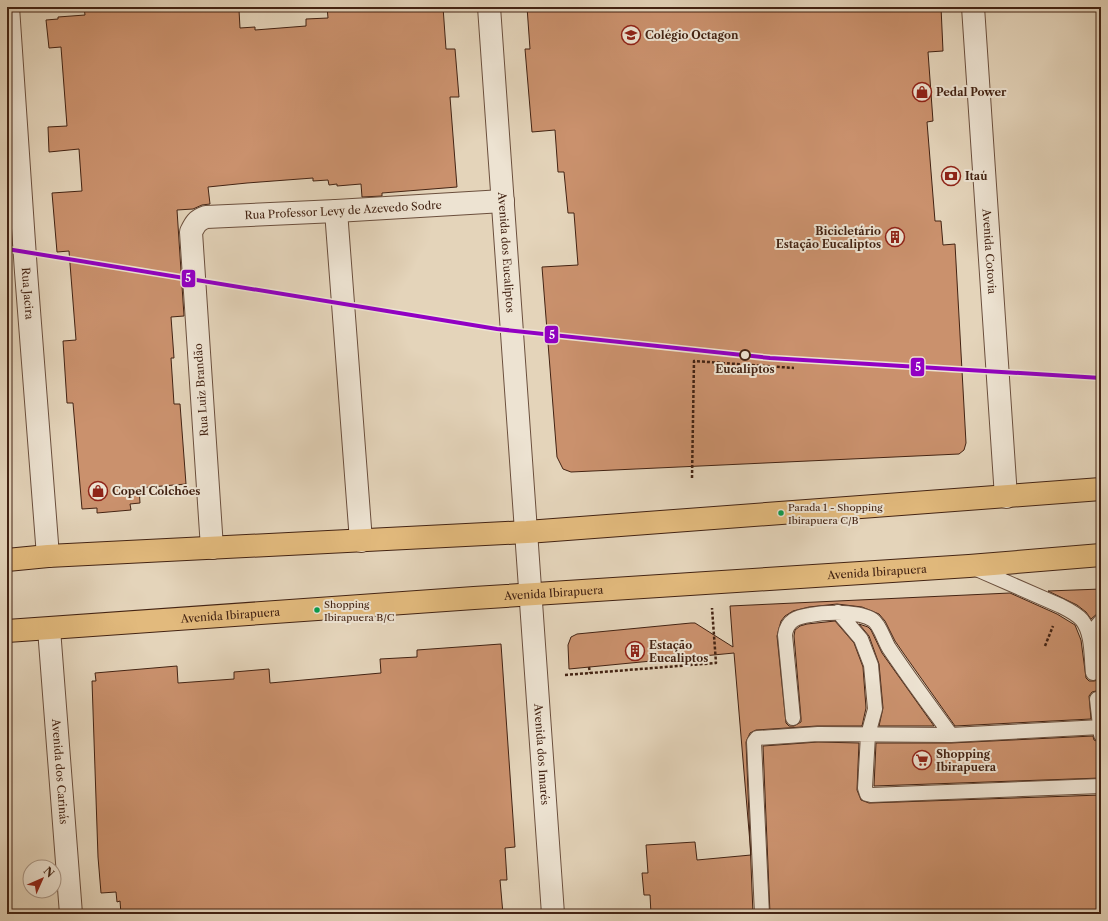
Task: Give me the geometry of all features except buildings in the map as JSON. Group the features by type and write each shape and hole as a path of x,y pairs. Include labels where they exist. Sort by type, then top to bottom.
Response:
{"main road":[{"path":"7,560 48,556 527,532 1101,489"},
{"path":"7,552 48,556"},
{"name":"Avenida Ibirapuera","path":"7,631 530,594 970,566 1101,555"}],"street":[{"name":"Rua Jacira","path":"8,7 16,272 48,556"},
{"name":"Avenida dos Eucaliptos","path":"490,7 527,532 530,594"},
{"name":"Avenida Cotovia","path":"973,7 1006,497"},
{"name":"Rua Professor Levy de Azevedo Sodre","path":"191,232 195,222 206,217 503,201"},
{"path":"336,211 361,540"},
{"name":"Rua Luiz Brandão","path":"191,232 212,548"},
{"name":"Avenida dos Imarés","path":"530,594 553,914"},
{"name":"Avenida dos Carinás","path":"49,629 71,914"}],"lane":[{"path":"970,566 1073,612 1083,621 1089,635 1093,673"},
{"path":"838,612 861,639 871,665 875,709 868,735 865,788 867,794 1101,786"},
{"path":"793,718 785,635 787,626 797,617 838,612 867,616 877,623 889,648 951,735"},
{"path":"1089,635 1101,621"},
{"path":"762,914 754,750 755,740 759,737 818,734 951,735 1101,729 1097,700"}],"path":[{"path":"692,478 694,361 794,368"},
{"path":"565,675 716,663 712,606"},
{"path":"589,667 590,673"}],"transit line":[{"name":"5","path":"7,249 497,329 770,358 1101,378"}],"place":[{"name":"Colégio Octagon","path":"631,35"},
{"name":"Pedal Power","path":"922,92"},
{"name":"Itaú","path":"951,176"},
{"name":"Bicicletário Estação Eucaliptos","path":"895,237"},
{"name":"Eucaliptos","path":"745,355"},
{"name":"Copel Colchões","path":"98,491"},
{"name":"Parada 1 - Shopping Ibirapuera C/B","path":"781,513"},
{"name":"Shopping Ibirapuera B/C","path":"317,610"},
{"name":"Estação Eucaliptos","path":"635,651"},
{"name":"Shopping Ibirapuera","path":"922,760"}]}
